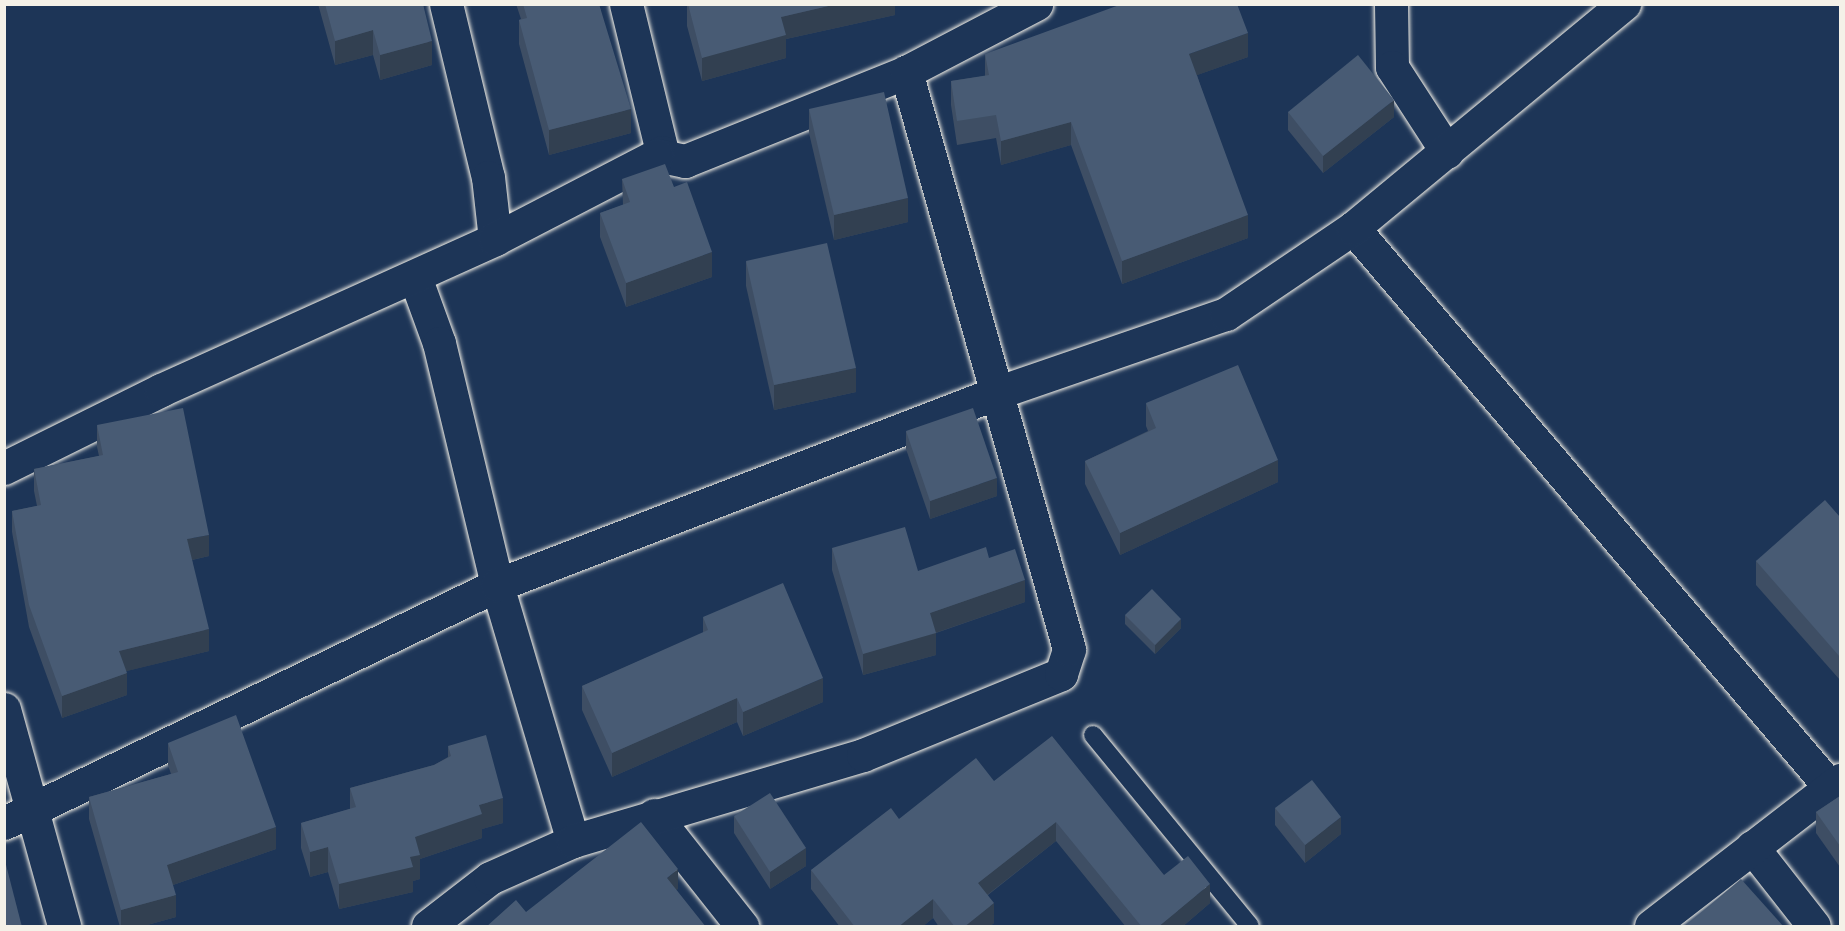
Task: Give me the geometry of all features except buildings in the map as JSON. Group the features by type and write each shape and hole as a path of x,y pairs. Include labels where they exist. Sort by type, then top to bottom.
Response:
{"street":[{"path":"446,4 488,177 495,239"},
{"path":"4,468 160,390 495,239 663,152 626,4"},
{"path":"657,154 685,161 906,72 1036,4"},
{"path":"1390,4 1392,67 1447,152"},
{"path":"4,823 497,585 999,392 1227,314 1353,228 1624,4"},
{"path":"428,927 490,878 573,842 654,815 863,755 1061,674 1069,649 999,392 906,72"},
{"path":"1353,228 1836,784 1651,927"},
{"path":"415,277 439,344 497,585 573,842"},
{"path":"4,709 64,927"},
{"path":"654,815 742,927"},
{"path":"1752,847 1814,927"}],"lane":[{"path":"1093,735 1250,927"}]}
